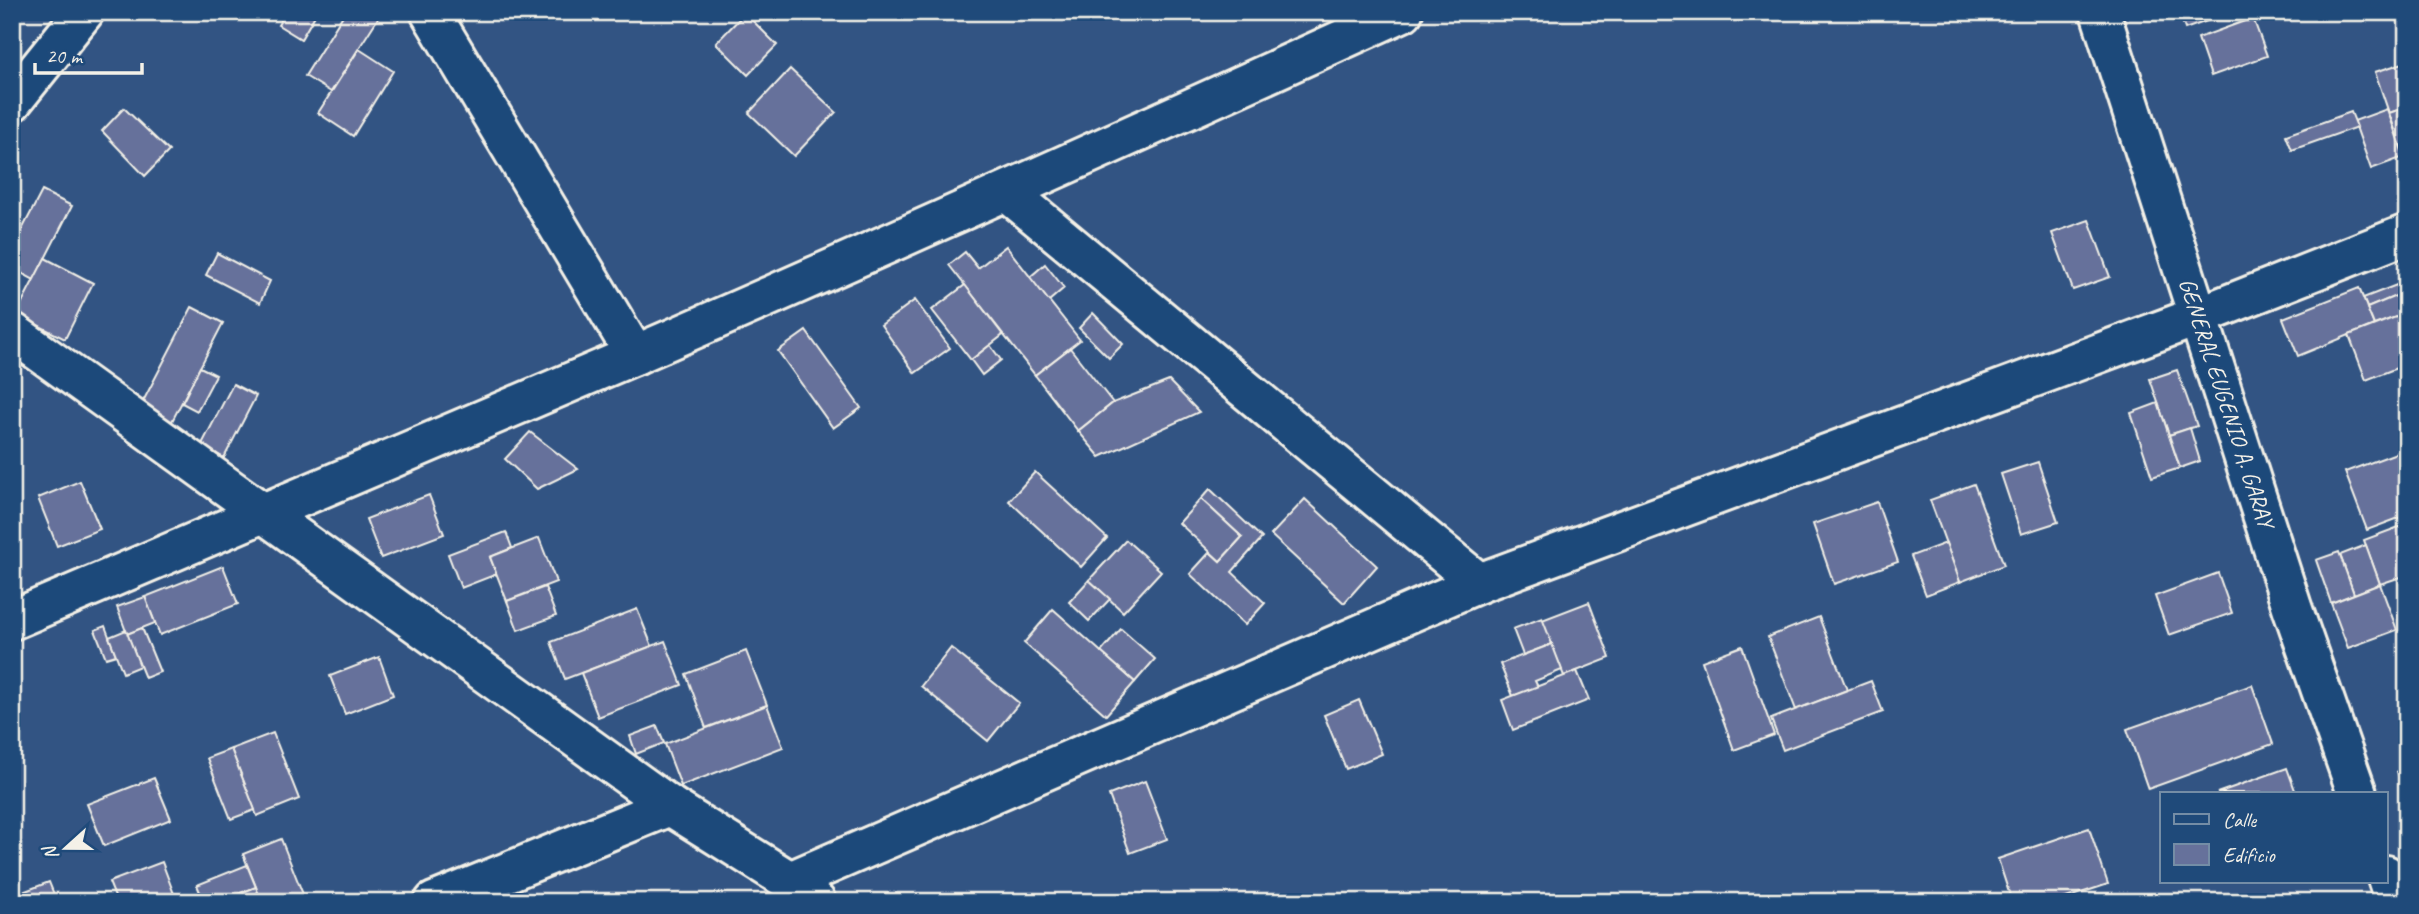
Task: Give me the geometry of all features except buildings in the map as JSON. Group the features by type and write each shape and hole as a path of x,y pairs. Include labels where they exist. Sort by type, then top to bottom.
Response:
{"street":[{"path":"12,102 84,12"},
{"path":"430,12 635,355"},
{"path":"12,620 635,355 1007,192 1403,12"},
{"name":"GENERAL EUGENIO A. GARAY","path":"2100,12 2292,607 2357,792"},
{"path":"1007,192 1479,583"},
{"path":"12,332 670,806 803,892 1479,583 2199,316 2407,234"},
{"path":"434,902 507,889 670,806"},
{"path":"2388,881 2395,902"}]}
